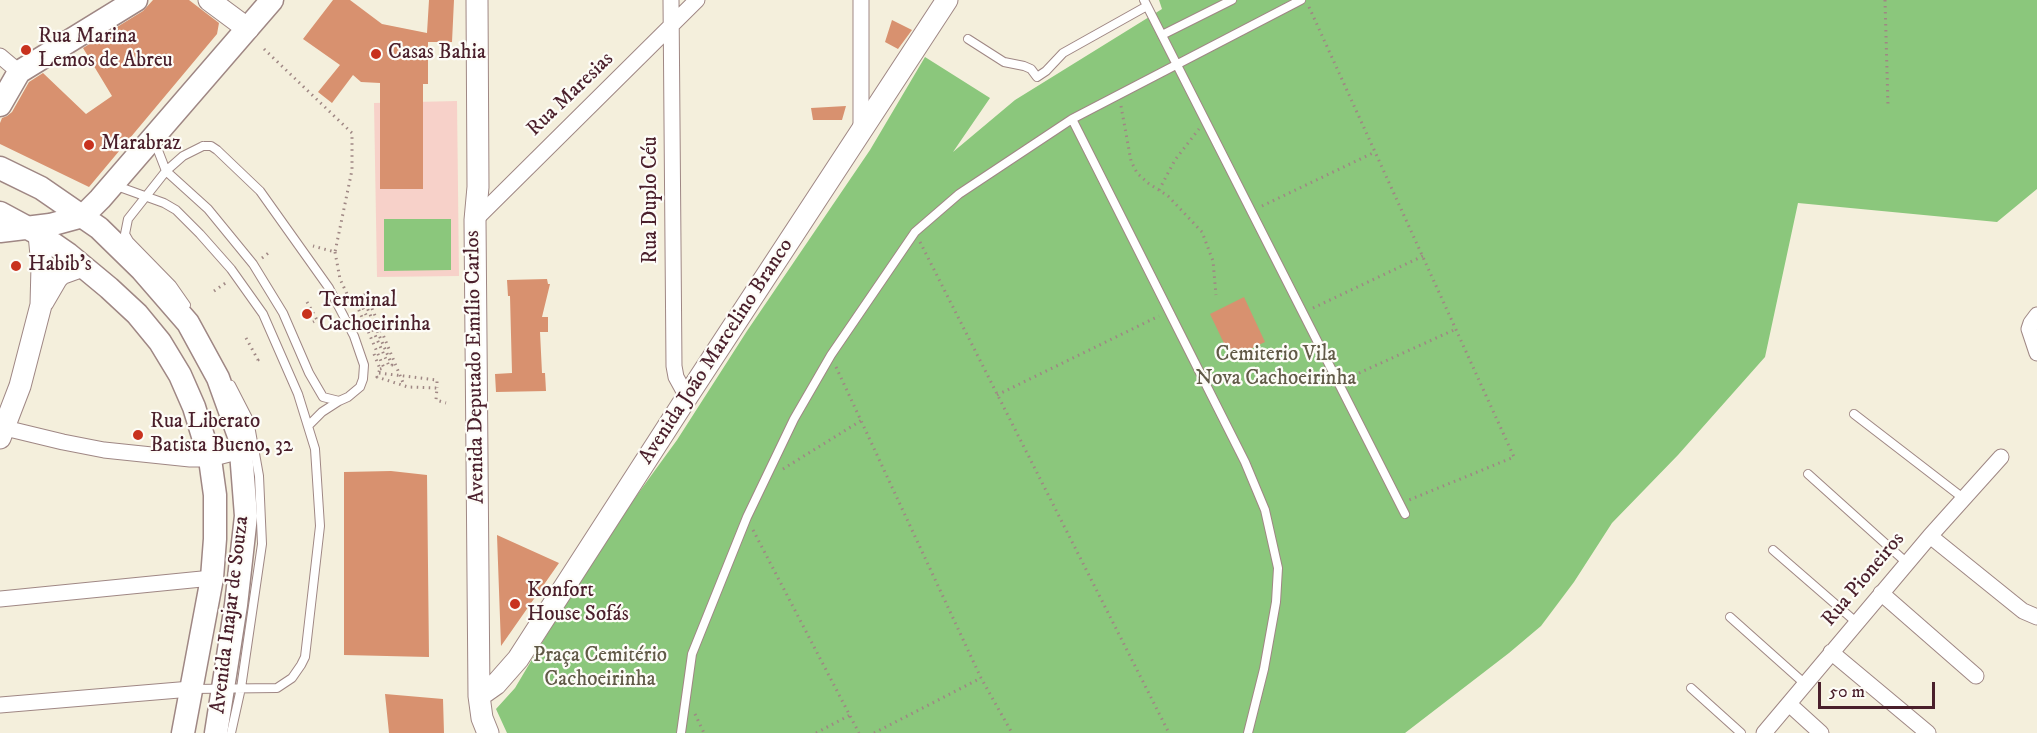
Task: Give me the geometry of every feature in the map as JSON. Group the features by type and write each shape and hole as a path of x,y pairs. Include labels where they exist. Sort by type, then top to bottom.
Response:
{"main road":[{"path":"0,105 19,72 136,0"},
{"path":"209,0 248,29"},
{"path":"0,231 34,231 83,216 272,0"},
{"name":"Avenida Deputado Emílio Carlos","path":"477,0 478,187 475,220 479,696 482,718 488,733"},
{"name":"Avenida João Marcelino Branco","path":"479,696 496,684 518,659 947,0"},
{"name":"Avenida Inajar de Souza","path":"0,168 41,188 99,228 142,270 188,323 218,378 240,439 246,516 232,688 216,733"},
{"name":"Avenida Inajar de Souza","path":"0,213 34,231 83,266 137,314 160,342 180,375 194,407 210,459 215,495 215,539 212,578 183,733"},
{"path":"3,433 20,386 41,305 42,266 34,231"},
{"path":"41,305 61,274 83,266"}],"street":[{"name":"Rua Duplo Céu","path":"671,0 674,366 676,377 687,397"},
{"name":"Rua Maresias","path":"475,220 697,0"},
{"path":"861,0 861,130"},
{"path":"0,56 19,72"},
{"path":"2037,315 2029,329 2037,353"},
{"path":"3,433 104,450 189,459 210,459 241,451"},
{"name":"Rua Pioneiros","path":"1764,733 1856,622 2001,457"},
{"path":"1930,536 2023,611 2037,617"},
{"path":"0,599 212,578"},
{"path":"1881,593 1977,676"},
{"path":"1831,652 1928,733"},
{"path":"0,705 191,689"},
{"path":"1789,704 1821,733"}],"lane":[{"path":"1162,35 1232,0"},
{"path":"681,733 692,654 747,517 794,419 831,355 915,232 959,194 1072,119 1304,0"},
{"path":"968,39 1004,62 1031,69 1037,77 1063,53 1145,3 1405,514"},
{"path":"1072,119 1245,462 1265,510 1278,568 1276,602 1264,669 1248,733"},
{"path":"153,138 166,171 208,209 239,244 280,306 309,373 323,397 339,401"},
{"path":"199,324 172,285 129,241 125,234 128,219 166,171 183,156 203,146 211,146 260,191 329,288 354,336 363,365 363,379 360,387 322,412 309,425"},
{"path":"113,184 145,198 164,203 176,210 236,276 263,314 298,394 315,449 320,526 306,657 292,678 277,688 191,689"},
{"path":"225,372 249,420 259,476 262,544 232,688 231,733"},
{"path":"1854,414 1963,498"},
{"path":"1808,474 1908,563"},
{"path":"1773,550 1856,622"},
{"path":"1730,617 1804,683"},
{"path":"1692,688 1741,733"}],"path":[{"path":"1304,0 1376,152 1514,457 1400,504"},
{"path":"1885,0 1888,106"},
{"path":"264,49 352,134 352,170 334,252 297,241"},
{"path":"1119,95 1131,161 1137,173 1160,190 1202,231 1213,261 1216,295"},
{"path":"1160,190 1185,144 1206,121"},
{"path":"1252,211 1376,152"},
{"path":"915,232 1169,733"},
{"path":"1304,313 1423,256"},
{"path":"214,291 236,276"},
{"path":"380,369 384,368 354,299 358,297 389,366 392,365 362,296 366,294 404,385"},
{"path":"308,302 317,320 313,321"},
{"path":"997,395 1169,311"},
{"path":"1339,382 1456,329"},
{"path":"246,338 258,360 254,362"},
{"path":"831,355 981,678 1012,733"},
{"path":"437,388 404,385 380,375 437,380 437,388 436,400 446,403"},
{"path":"766,479 862,420"},
{"path":"747,517 859,733"},
{"path":"874,733 981,678"},
{"path":"816,733 850,715"}],"shaded area":[{"path":"457,101 459,276 377,277 374,103"}],"green space":[{"name":"Cemiterio Vila Nova Cachoeirinha","path":"1159,0 2037,0 2037,189 1997,222 1798,203 1765,357 1678,455 1612,523 1574,582 1541,626 1405,733 507,733 496,709 515,688 597,550 677,440 747,331 870,150 925,57 990,98 953,152 1015,100 1162,9"},
{"path":"384,219 451,219 451,270 384,271"}],"building":[{"path":"153,0 189,0 219,23 217,34 89,187 0,144 2,118 12,112 29,82 43,73 86,114 112,96 83,48 143,11"},
{"path":"333,0 350,0 382,24 427,33 429,0 454,0 452,42 428,42 428,84 423,84 423,189 380,189 380,83 361,82 353,75 332,103 318,92 340,65 303,39"},
{"path":"892,20 912,30 898,49 885,42"},
{"path":"846,106 842,120 813,120 811,108"},
{"path":"547,279 550,284 542,317 548,317 548,332 540,332 542,373 545,373 546,391 496,392 495,374 512,373 510,296 508,296 507,280"},
{"path":"1244,297 1265,342 1231,358 1210,314"},
{"path":"391,471 427,475 429,657 344,655 344,472"},
{"name":"Konfort House Sofás","path":"497,535 559,563 501,646"},
{"path":"385,694 443,699 444,733 389,733"}],"place":[{"name":"Rua Marina Lemos de Abreu","path":"26,50"},
{"name":"Casas Bahia","path":"376,54"},
{"name":"Marabraz","path":"89,145"},
{"name":"Habib's","path":"16,266"},
{"name":"Terminal Cachoeirinha","path":"307,314"},
{"name":"Rua Liberato Batista Bueno, 32","path":"138,435"},
{"name":"Konfort House Sofás","path":"515,604"}],"park label":[{"name":"Praça Cemitério Cachoeirinha","path":"600,669"}]}
